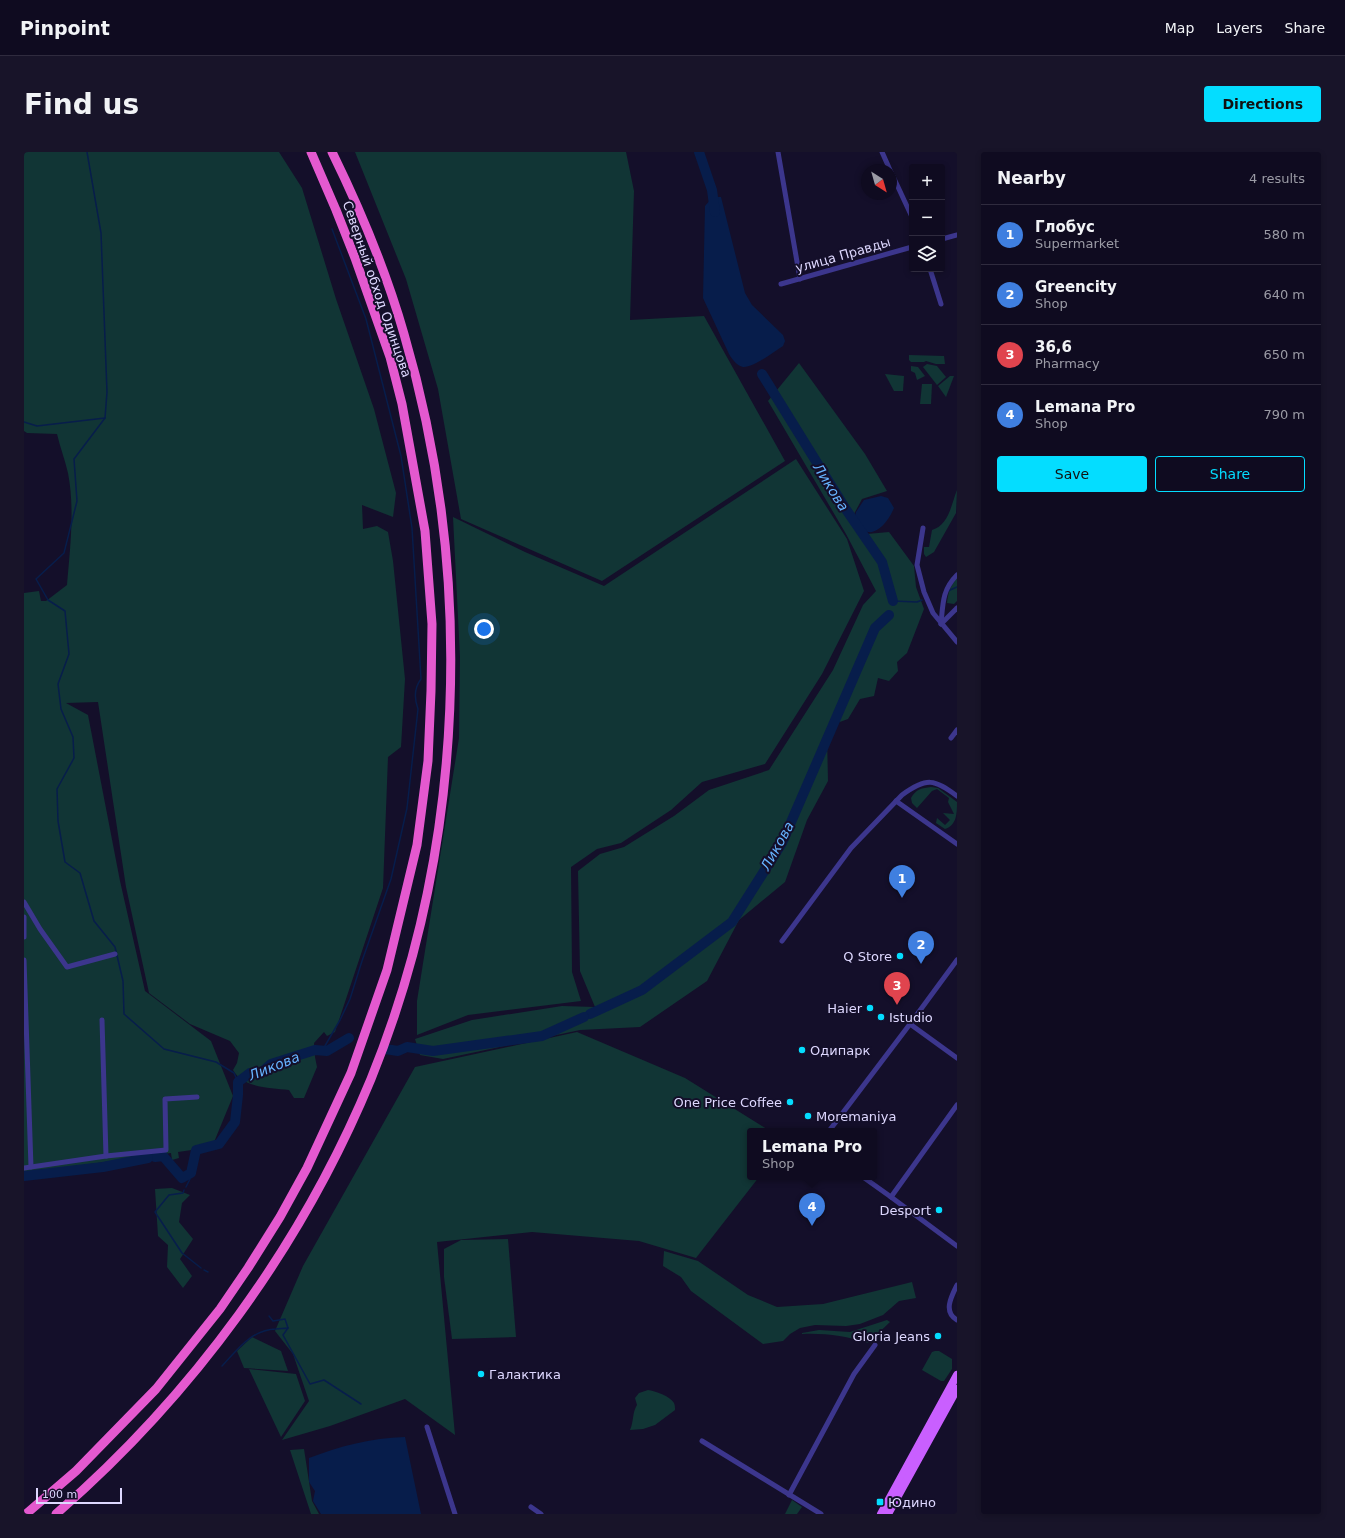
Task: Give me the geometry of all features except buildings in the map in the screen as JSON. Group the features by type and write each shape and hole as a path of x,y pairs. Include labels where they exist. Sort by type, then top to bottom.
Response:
{"highway":[{"name":"Северный обход Одинцова","path":"26,1514 76,1471 156,1389 220,1309 280,1217 310,1161 351,1073 387,970 417,845 428,761 431,690 432,624 425,531 402,404 390,356 344,230 311,152"},
{"name":"Северный обход Одинцова","path":"56,1514 90,1484 131,1444 171,1401 235,1320 265,1277 295,1229 333,1160 371,1078 406,976 422,914 435,850 445,771 451,691 451,620 444,530 429,436 405,334 384,272 356,201 332,152"}],"main road":[{"path":"881,1514 957,1375"},
{"path":"888,1514 957,1389"}],"street":[{"path":"778,152 800,279"},
{"path":"882,152 888,164"},
{"path":"897,184 909,210"},
{"path":"945,238 957,235"},
{"name":"улица Правды","path":"780,284 909,248"},
{"path":"931,272 941,304"},
{"path":"923,528 917,565 924,592 933,613 957,642"},
{"path":"941,624 945,591 949,583 957,576"},
{"path":"941,624 957,608"},
{"path":"951,738 957,730"},
{"path":"782,941 851,848 896,801 911,788 930,782 940,784 957,796"},
{"path":"896,801 957,844"},
{"path":"24,902 40,929 67,967 115,954"},
{"path":"24,917 24,937"},
{"path":"24,960 30,1167"},
{"path":"832,1128 957,960"},
{"path":"102,1020 106,1156"},
{"path":"910,1024 957,1058"},
{"path":"24,1168 106,1156 166,1150 165,1099 197,1097"},
{"path":"891,1197 957,1105"},
{"path":"867,1180 957,1246"},
{"path":"957,1285 953,1293 949,1309 951,1315 957,1320"},
{"path":"789,1495 854,1374 875,1345"},
{"path":"427,1427 455,1514"},
{"path":"702,1441 821,1514"},
{"path":"531,1507 541,1514"}],"green space":[{"path":"24,152 279,152 302,188 336,299 374,409 396,493 393,517 362,505 363,529 377,526 388,532 393,561 405,679 401,747 388,757 383,888 335,1032 327,1036 324,1032 314,1043 317,1067 304,1098 294,1098 289,1090 266,1088 250,1084 237,1076 233,1070 237,1063 239,1053 230,1041 190,1024 149,993 126,887 98,702 66,703 88,715 120,881 145,991 211,1041 233,1096 212,1147 178,1152 179,1158 172,1160 171,1153 24,1173 24,593 39,591 41,601 46,601 67,585 72,515 68,473 57,434 27,433 24,431"},
{"path":"355,152 626,152 634,191 630,320 704,316 785,461 602,581 461,519 438,389 406,279"},
{"path":"909,355 944,356 945,364 936,364 926,361 911,362 909,360"},
{"path":"799,363 865,454 887,491 862,499 854,514 853,527 867,534 889,532 914,566 916,587 924,609 907,653 897,662 898,671 889,681 878,678 874,696 860,699 848,719 837,723 827,736 828,781 807,820 785,882 739,920 707,981 640,1027 580,1030 443,1059 420,1055 415,1039 472,1020 562,1006 595,1007 580,971 578,871 600,854 624,847 674,816 709,790 769,770 833,670 863,605 876,591 846,534 768,401"},
{"path":"927,364 937,366 946,377 937,385 923,367"},
{"path":"911,366 918,367 925,376 917,380 915,373 911,371"},
{"path":"885,374 904,376 903,391 894,391"},
{"path":"950,376 954,376 946,397 938,386"},
{"path":"922,384 932,384 931,404 920,404"},
{"path":"796,459 847,539 864,591 822,674 765,764 702,782 671,810 621,843 597,849 571,867 572,972 581,1001 468,1015 417,1035 417,1001 459,738 460,657 453,517 525,552 604,586"},
{"path":"957,490 956,513 934,552 926,557 924,554 924,547 929,547 932,530 942,524 949,514"},
{"path":"957,578 957,601 954,604 947,603 950,590"},
{"path":"931,787 938,788 957,802 956,818 952,825 945,829 936,823 937,818 945,825 950,820 943,813 954,814 948,802 949,798 937,789 932,791 917,808 912,803 911,798 917,791"},
{"path":"577,1032 685,1078 765,1128 747,1128 747,1180 757,1180 696,1258 639,1241 532,1232 437,1242 455,1435 405,1399 330,1426 282,1440 309,1401 293,1354 275,1331 303,1266 415,1067"},
{"path":"172,1188 190,1195 182,1203 179,1222 193,1239 180,1259 192,1276 183,1288 167,1267 168,1245 158,1236 155,1189"},
{"path":"508,1239 516,1337 452,1339 444,1277 444,1249 461,1240"},
{"path":"664,1251 698,1261 748,1295 777,1307 823,1304 912,1282 916,1298 899,1301 883,1315 860,1324 846,1326 815,1325 800,1328 790,1334 783,1341 763,1344 691,1291 681,1277 663,1266"},
{"path":"887,1320 890,1322 868,1343 852,1338 819,1334 802,1334 819,1330 850,1332"},
{"path":"252,1337 281,1351 288,1371 244,1368 237,1351"},
{"path":"939,1351 952,1359 952,1369 944,1381 941,1381 922,1370 932,1352"},
{"path":"249,1369 296,1374 305,1401 281,1437"},
{"path":"648,1390 666,1396 672,1400 675,1410 655,1425 643,1429 630,1430 634,1411 637,1405 635,1398 639,1393"},
{"path":"304,1449 312,1501 319,1514 311,1514 290,1450"},
{"path":"792,1500 802,1507 797,1514 785,1514"}],"water":[{"path":"721,197 745,293 752,305 783,335 785,341 783,346 758,362 747,367 739,365 730,356 703,298 705,206 711,199"},
{"path":"881,496 888,498 894,508 883,525 872,532 853,526 856,512 864,500"},
{"path":"405,1437 421,1514 321,1514 313,1501 315,1491 309,1482 309,1458 356,1443"}],"waterway":[{"path":"87,152 101,233 107,392 105,418 74,459 77,501 64,553 36,579 48,600 65,611 69,654 58,684 61,709 73,737 74,758 57,789 58,821 65,862 80,873 94,921 115,947 123,981 124,1014 164,1049 216,1062 234,1073 238,1082"},
{"name":"Ликова","path":"699,152 712,190 715,212"},
{"path":"322,1051 350,999 391,879 407,808 418,709 415,693 421,679 412,528 401,456 366,319 332,229"},
{"name":"Ликова","path":"762,374 845,508 882,562 893,601"},
{"path":"24,422 37,426 105,418"},
{"path":"948,591 957,587"},
{"path":"893,601 917,602 922,600"},
{"name":"Ликова","path":"590,1014 642,990 732,922 782,843 875,628 889,615"},
{"name":"Ликова","path":"385,1049 398,1051 407,1047 433,1051 542,1036 584,1017"},
{"name":"Ликова","path":"155,1157 163,1156 182,1178 191,1173 196,1150 219,1144 235,1122 238,1082 250,1073 262,1072 271,1064 315,1050 327,1051 349,1038"},
{"name":"Ликова","path":"24,1176 103,1167 148,1158"},
{"path":"186,1187 190,1179 187,1175"},
{"path":"184,1190 183,1193 169,1195 155,1212 182,1253 201,1268"},
{"path":"204,1270 208,1272"},
{"path":"269,1316 273,1321 285,1319 288,1328 283,1335 310,1384 324,1380 361,1404"},
{"path":"222,1366 252,1337 267,1330 288,1328"}],"place":[{"name":"Глобус","path":"902,898"},
{"name":"Q Store","path":"900,956"},
{"name":"Greencity","path":"921,964"},
{"name":"36,6","path":"897,1005"},
{"name":"Haier","path":"870,1008"},
{"name":"Istudio","path":"881,1017"},
{"name":"Одипарк","path":"802,1050"},
{"name":"One Price Coffee","path":"790,1102"},
{"name":"Moremaniya","path":"808,1116"},
{"name":"Desport","path":"939,1210"},
{"name":"Lemana Pro","path":"812,1226"},
{"name":"Gloria Jeans","path":"938,1336"},
{"name":"Галактика","path":"481,1374"},
{"name":"Юдино","path":"880,1502"}]}
